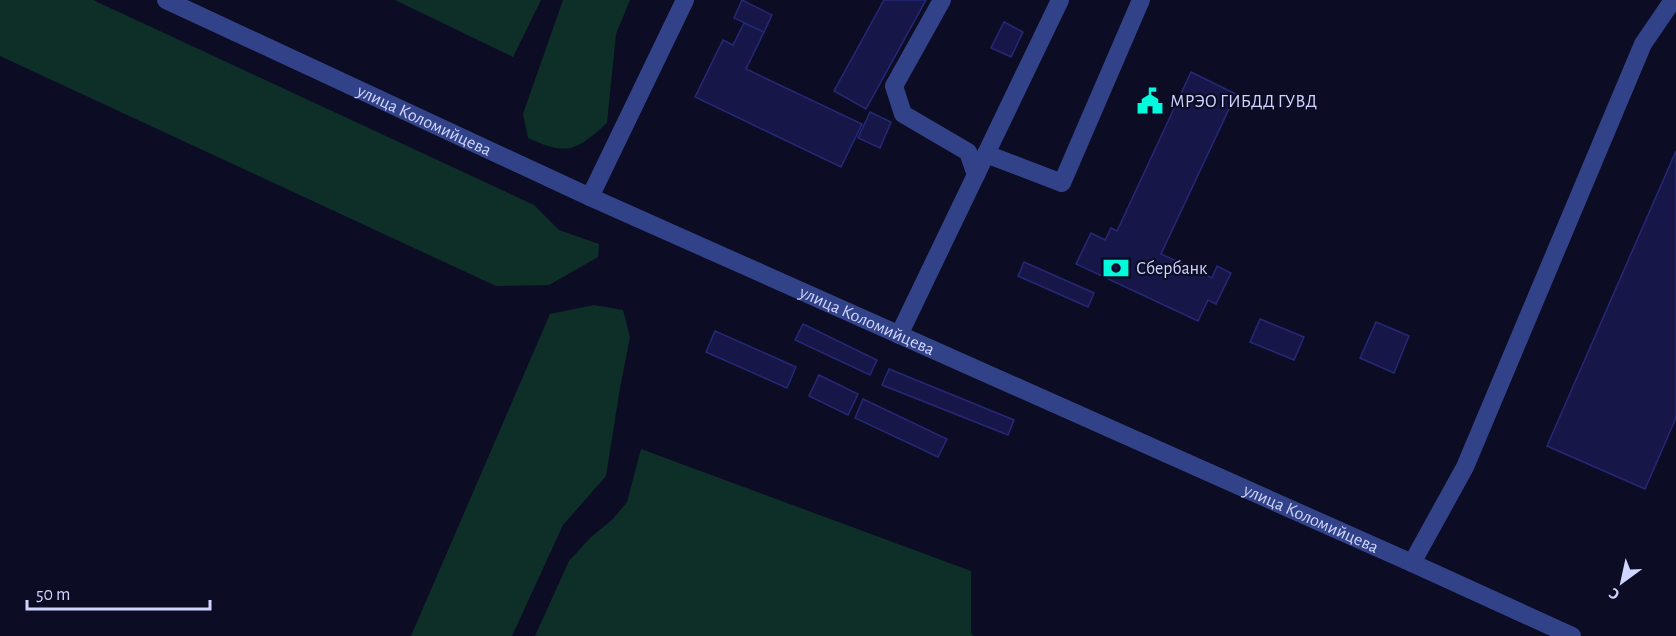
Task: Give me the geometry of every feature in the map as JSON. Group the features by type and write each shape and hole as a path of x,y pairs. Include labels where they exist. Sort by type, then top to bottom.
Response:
{"street":[{"name":"улица Коломийцева","path":"166,0 590,197 1572,636"},
{"path":"590,197 685,0"},
{"path":"942,0 894,86 903,114 968,152 976,175"},
{"path":"899,334 1060,0"},
{"path":"986,154 1062,183 1141,0"},
{"path":"1412,563 1465,467 1643,44 1674,0"}],"green space":[{"path":"0,0 93,0 534,205 559,230 599,244 598,257 549,285 496,286 0,56"},
{"path":"395,0 541,0 513,57"},
{"path":"563,0 630,0 616,34 607,123 579,145 562,149 528,138 523,114"},
{"path":"594,305 623,310 630,337 606,476 563,525 512,636 411,636 550,314"},
{"path":"641,449 971,571 971,634 974,636 535,636 569,561 590,538 613,519 627,502"}],"building":[{"path":"742,0 772,15 764,32 734,18"},
{"path":"884,0 926,0 866,109 834,91"},
{"path":"1004,22 1023,32 1011,57 991,48"},
{"path":"744,23 764,32 746,69 862,124 841,167 695,97 723,40 733,45"},
{"path":"1191,72 1236,94 1161,254 1212,278 1217,266 1231,273 1216,304 1208,300 1198,321 1076,264 1091,233 1105,240 1111,228 1117,231"},
{"path":"870,112 891,122 880,148 858,138"},
{"path":"1676,151 1676,418 1645,489 1547,446"},
{"path":"1024,262 1094,293 1088,307 1018,276"},
{"path":"1260,319 1304,337 1294,360 1250,342"},
{"path":"1376,322 1409,336 1394,373 1360,358"},
{"path":"803,324 877,360 870,375 795,340"},
{"path":"715,331 796,367 787,388 706,352"},
{"path":"889,369 1014,420 1008,435 882,385"},
{"path":"819,375 858,394 848,415 809,396"},
{"path":"863,399 947,439 938,457 855,418"}],"place":[{"name":"МРЭО ГИБДД ГУВД","path":"1150,101"},
{"name":"Сбербанк","path":"1116,268"}]}
